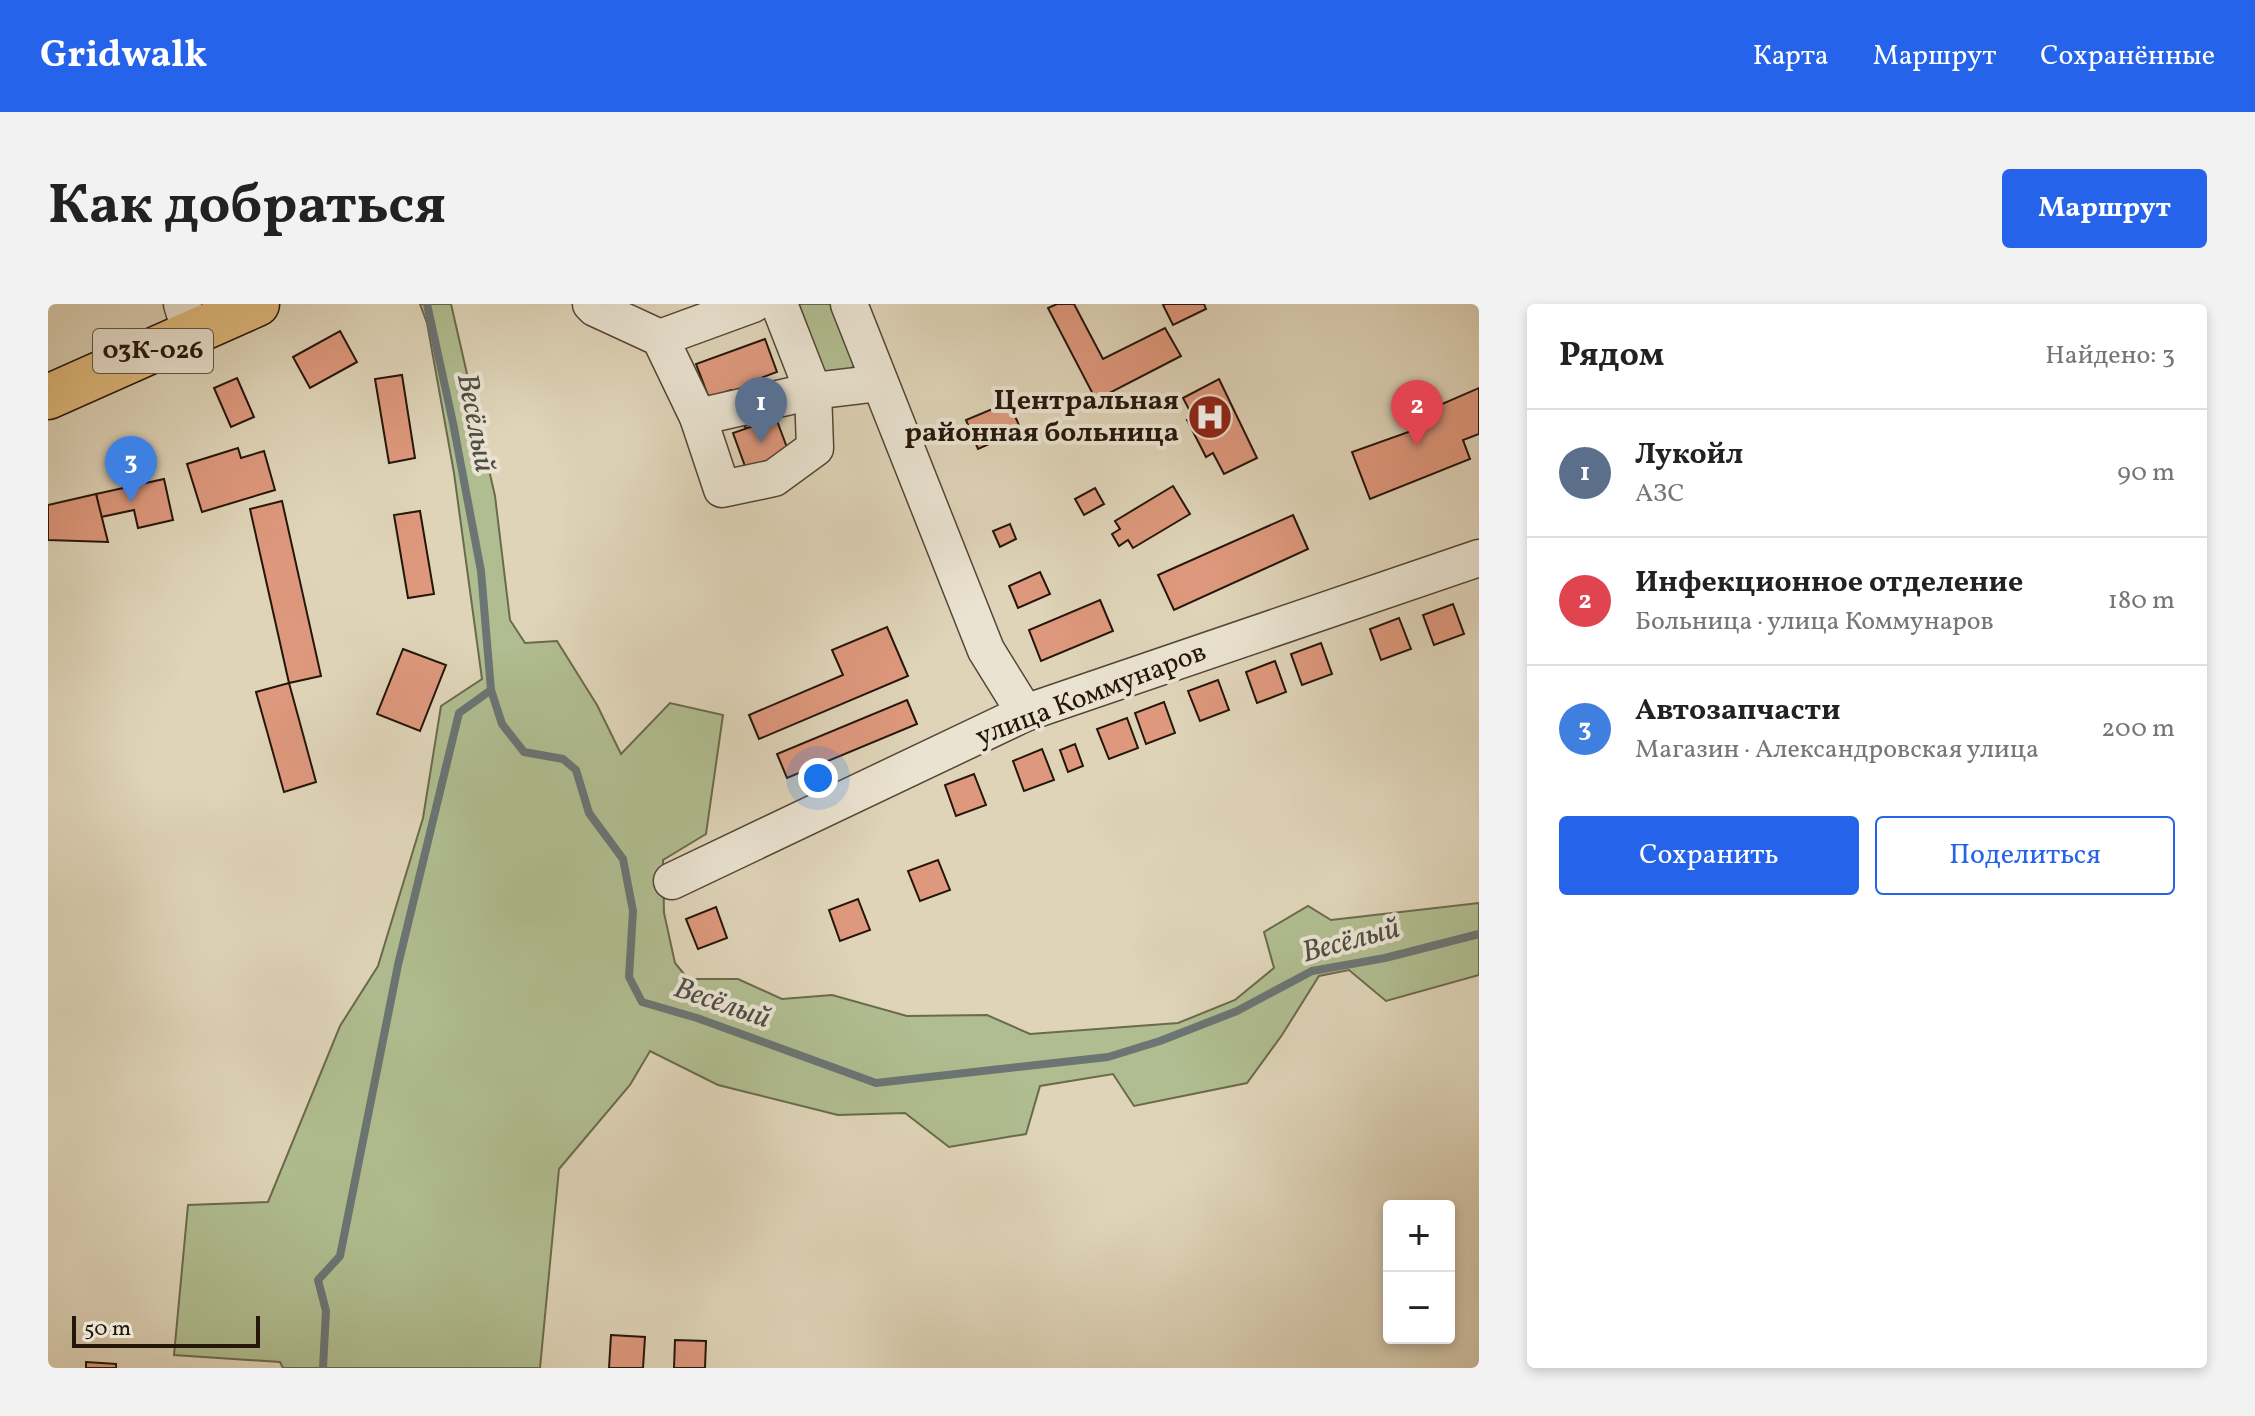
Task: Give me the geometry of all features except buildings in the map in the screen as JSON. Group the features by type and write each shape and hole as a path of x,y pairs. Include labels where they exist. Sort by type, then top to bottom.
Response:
{"main road":[{"name":"03К-026","path":"48,397 186,319 257,304"}],"street":[{"path":"591,304 660,338 698,417 722,489 774,478 815,448 813,391 779,304"},
{"path":"660,338 753,304"},
{"path":"849,304 986,650 1025,713"},
{"path":"698,417 813,391 880,383"},
{"name":"улица Коммунаров","path":"672,881 1025,713 1479,558"}],"green space":[{"path":"420,304 451,304 495,496 510,620 525,643 557,641 597,705 621,754 670,703 723,715 706,834 663,860 664,913 675,963 688,979 738,979 782,999 832,995 907,1016 987,1015 1030,1034 1178,1023 1235,1000 1274,968 1264,932 1308,906 1331,920 1479,903 1479,975 1386,1001 1349,970 1319,976 1247,1083 1134,1106 1113,1074 1040,1086 1026,1134 949,1147 905,1113 838,1115 718,1085 650,1051 630,1085 559,1169 540,1368 283,1368 280,1362 174,1355 188,1205 268,1202 340,1026 378,966 423,818 441,706 482,679 454,473 427,323"},
{"path":"799,304 837,304 857,359 851,370 836,375 823,371"}],"waterway":[{"name":"Весёлый","path":"427,304 481,571 491,690 502,724 524,752 563,759 576,770 589,813 623,859 633,911 629,977 642,1002 697,1018 876,1083 1108,1057 1237,1011 1312,971 1385,958 1479,934"},
{"path":"323,1368 326,1311 318,1280 340,1256 398,965 459,713 491,690"}],"place":[{"name":"Центральная районная больница","path":"1210,417"},
{"name":"Лукойл","path":"761,443"},
{"name":"Инфекционное отделение","path":"1417,446"},
{"name":"Автозапчасти","path":"131,502"}]}
